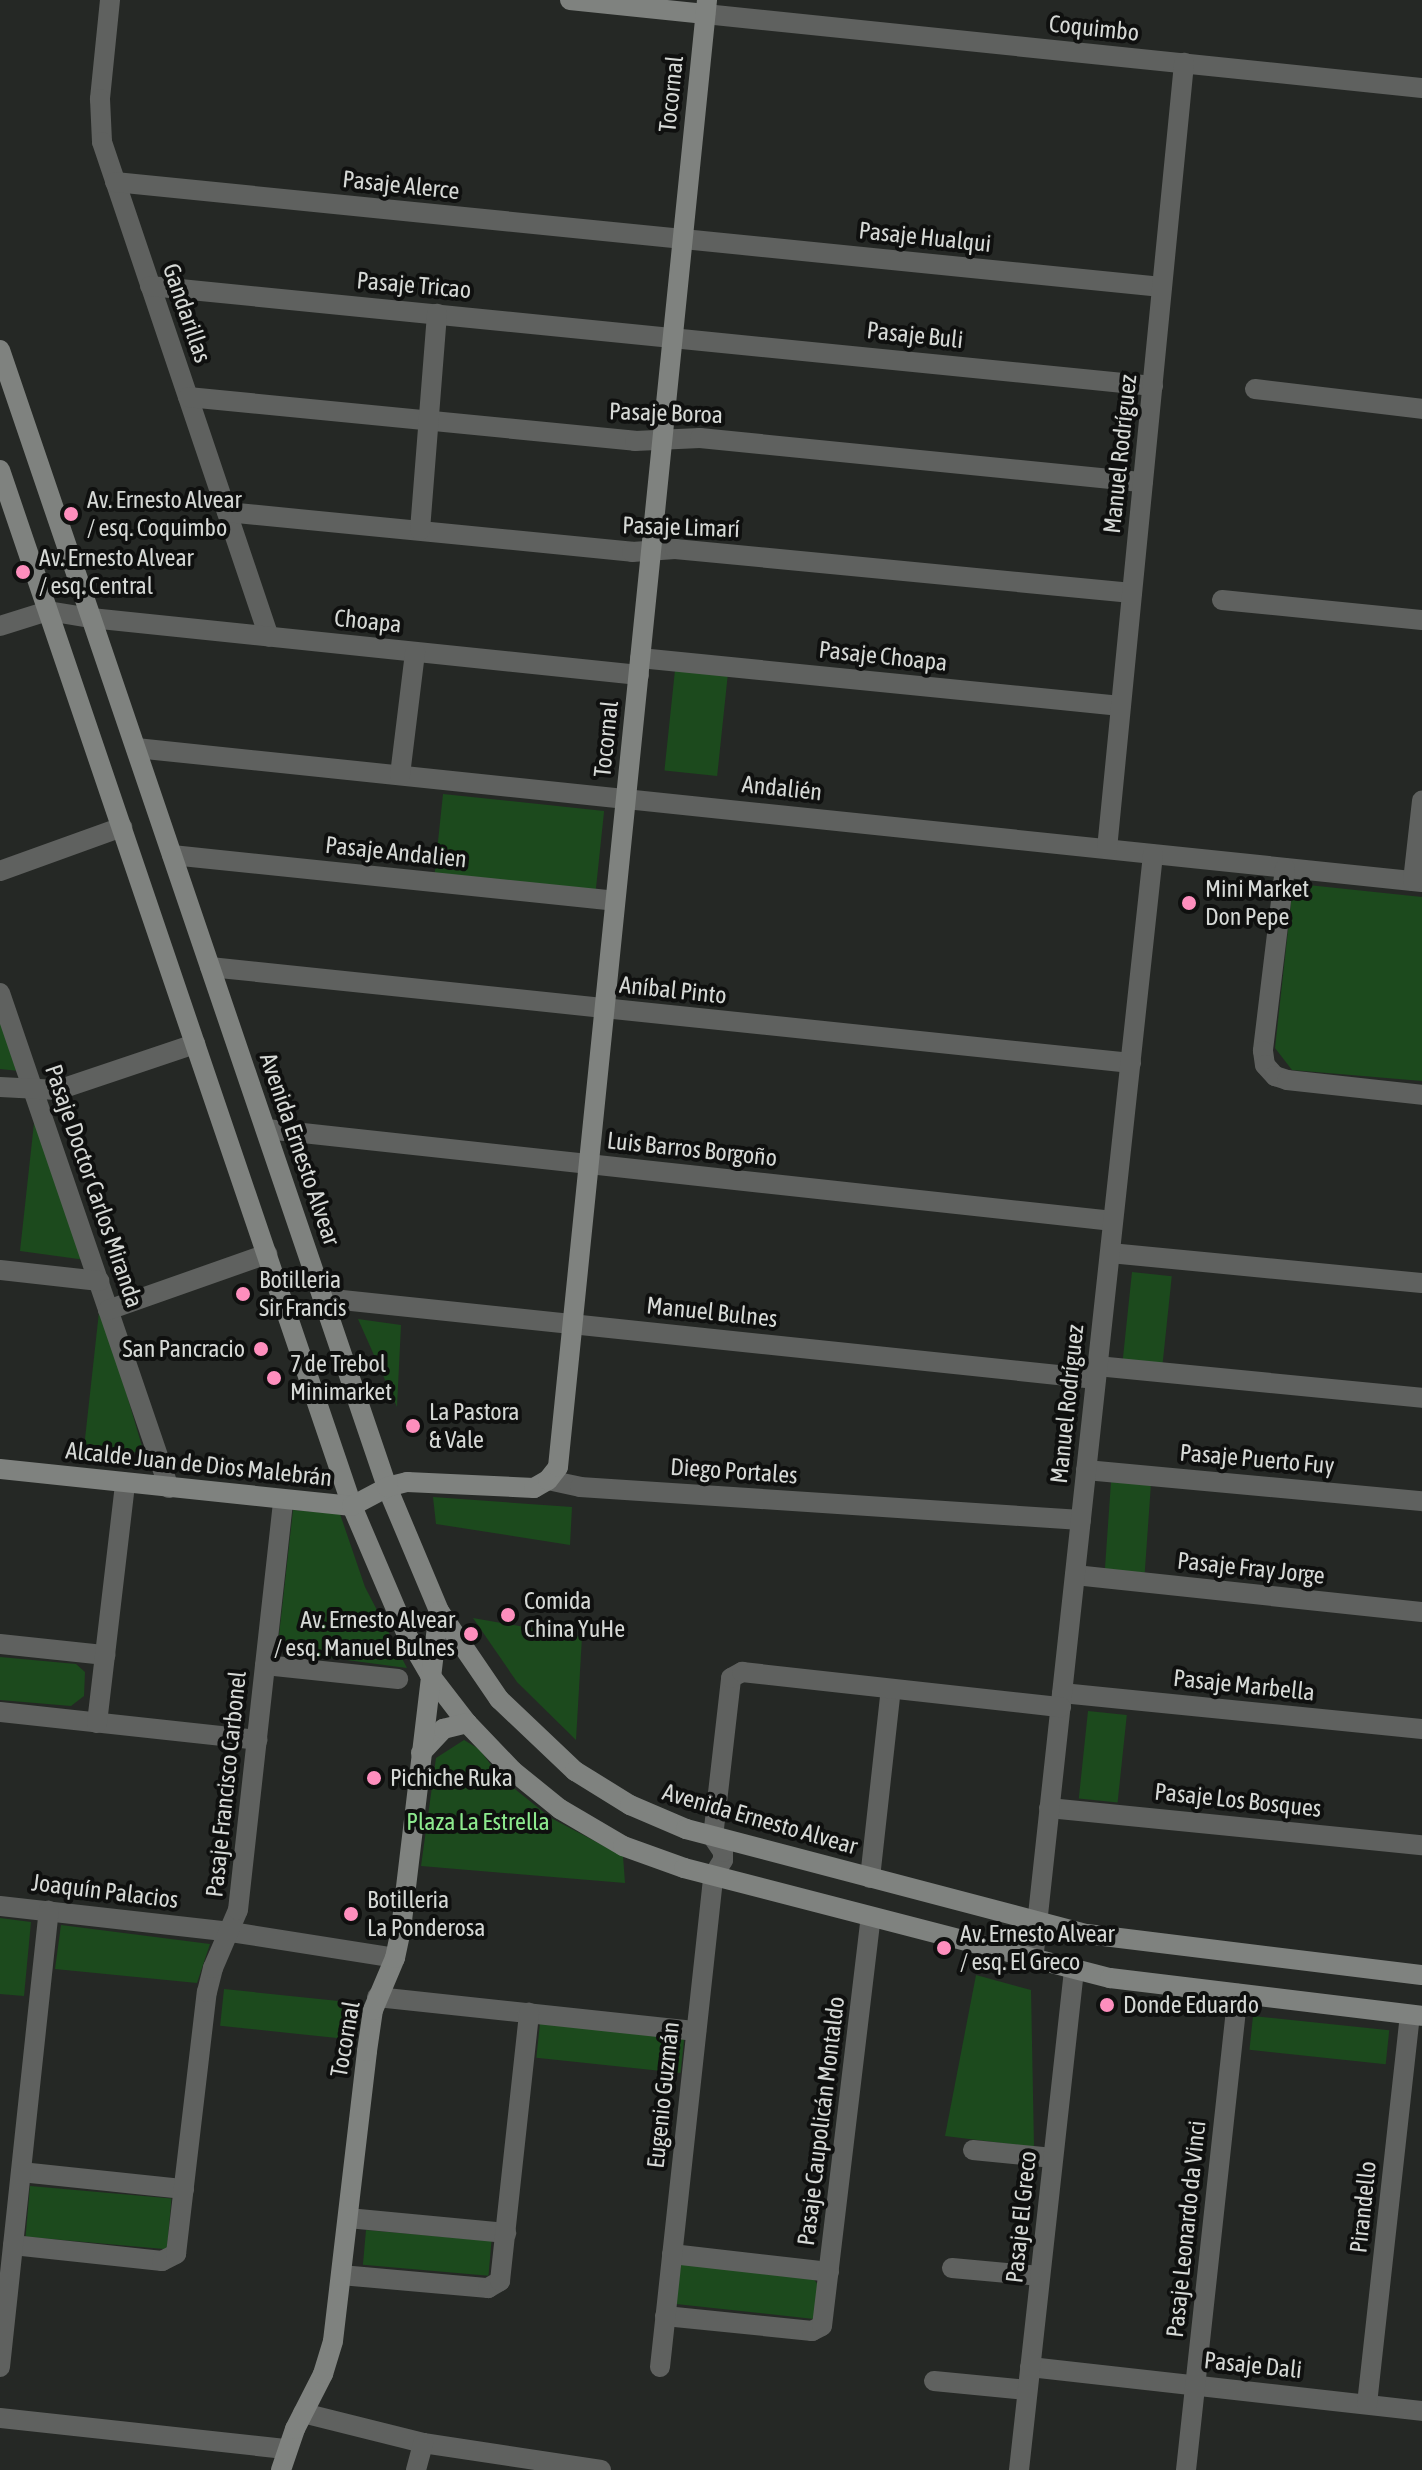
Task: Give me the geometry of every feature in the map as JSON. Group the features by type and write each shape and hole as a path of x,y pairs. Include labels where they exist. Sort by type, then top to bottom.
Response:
{"main road":[{"name":"Coquimbo","path":"570,0 706,7"},
{"name":"Tocornal","path":"548,1480 559,1458 706,7"},
{"name":"Avenida Ernesto Alvear","path":"0,350 387,1487 439,1611 499,1699 548,1749 594,1784 630,1805 713,1837 1087,1934 1422,1975"},
{"path":"0,470 352,1506 390,1602 430,1675 467,1723 529,1786 593,1830 655,1859 1074,1970 1416,2016"},
{"name":"Alcalde Juan de Dios Malebrán","path":"0,1469 352,1506 387,1487"},
{"name":"Diego Portales","path":"387,1487 419,1481 525,1489 548,1480"},
{"name":"Tocornal","path":"281,2470 287,2449 329,2358 367,2051 377,1997 395,1958 439,1611"},
{"path":"421,1753 443,1729 467,1723"}],"street":[{"name":"Gandarillas","path":"110,0 99,114 102,142 269,637"},
{"name":"Coquimbo","path":"706,7 1422,88"},
{"name":"Manuel Rodríguez","path":"1107,849 1184,63"},
{"name":"Pasaje Alerce","path":"115,182 682,239"},
{"name":"Pasaje Hualqui","path":"682,239 1162,287"},
{"name":"Pasaje Tricao","path":"150,286 673,336"},
{"path":"420,530 437,314"},
{"name":"Pasaje Buli","path":"673,336 1153,386"},
{"path":"1255,389 1422,409"},
{"name":"Pasaje Boroa","path":"188,397 635,441 700,438 1143,482"},
{"name":"Pasaje Limarí","path":"227,512 632,552 675,549 1132,593"},
{"path":"1222,600 1422,620"},
{"path":"0,626 48,611"},
{"name":"Choapa","path":"48,611 415,652 639,666"},
{"path":"400,775 415,652"},
{"name":"Pasaje Choapa","path":"639,666 1121,706"},
{"name":"Andalién","path":"136,748 1417,882"},
{"path":"1417,882 1422,801"},
{"path":"0,871 122,827"},
{"name":"Manuel Rodríguez","path":"1033,1961 1153,854"},
{"name":"Pasaje Andalien","path":"172,855 615,901"},
{"path":"1285,868 1263,1051 1265,1065 1275,1076 1287,1080 1422,1095"},
{"name":"Aníbal Pinto","path":"210,967 1131,1063"},
{"name":"Pasaje Doctor Carlos Miranda","path":"0,993 169,1488"},
{"path":"0,1087 34,1091 67,1088 195,1044"},
{"name":"Luis Barros Borgoño","path":"266,1129 1113,1221"},
{"path":"1110,1253 1422,1283"},
{"path":"108,1310 267,1254"},
{"path":"0,1270 99,1281"},
{"name":"Manuel Bulnes","path":"323,1298 1097,1372 1422,1398"},
{"name":"Pasaje Puerto Fuy","path":"1086,1470 1422,1501"},
{"name":"Diego Portales","path":"548,1480 580,1487 1081,1520"},
{"path":"97,1723 125,1483"},
{"name":"Pasaje Francisco Carbonel","path":"13,2245 162,2261 172,2258 177,2248 207,1992 213,1968 238,1910 283,1500"},
{"name":"Pasaje Fray Jorge","path":"1075,1575 1422,1612"},
{"path":"0,1644 105,1655"},
{"path":"265,1665 398,1679"},
{"name":"Pasaje Marbella","path":"713,1837 734,1674 891,1689 1422,1729"},
{"path":"870,1878 891,1689"},
{"path":"0,1712 257,1740"},
{"name":"Pasaje Los Bosques","path":"1049,1808 1422,1845"},
{"name":"Eugenio Guzmán","path":"660,2367 713,1876 723,1860 723,1852 713,1837"},
{"name":"Joaquín Palacios","path":"0,1906 231,1932 395,1958"},
{"path":"0,2367 49,1911"},
{"name":"Pasaje Caupolicán Montaldo","path":"665,2316 819,2329 829,2272 871,1918"},
{"name":"Pasaje El Greco","path":"1019,2470 1074,1970"},
{"name":"Pasaje Leonardo da Vinci","path":"1186,2470 1238,1994"},
{"path":"377,1997 696,2031"},
{"path":"341,2275 488,2288 498,2285 529,2013"},
{"name":"Pirandello","path":"1367,2404 1416,2016"},
{"path":"973,2150 1053,2158"},
{"path":"21,2172 184,2189"},
{"path":"348,2218 506,2233"},
{"path":"672,2254 829,2272"},
{"path":"952,2268 1040,2276"},
{"name":"Pasaje Dali","path":"1030,2367 1422,2411"},
{"path":"934,2381 1027,2390"},
{"path":"303,2413 423,2443 601,2470"},
{"path":"0,2418 287,2449"},
{"path":"416,2470 423,2443"}],"green space":[{"path":"675,670 728,676 717,776 664,770"},
{"path":"443,794 604,811 595,893 434,877"},
{"path":"1308,885 1422,897 1422,1081 1292,1070 1275,1048 1292,894"},
{"path":"0,1018 19,1071 0,1069"},
{"path":"35,1114 93,1261 20,1251"},
{"path":"1132,1272 1172,1276 1162,1365 1123,1361"},
{"path":"99,1312 103,1314 144,1453 84,1448"},
{"path":"358,1319 401,1325 397,1407"},
{"path":"1111,1482 1151,1485 1145,1573 1105,1570"},
{"path":"433,1497 572,1507 570,1545 436,1524"},
{"path":"293,1510 340,1514 365,1587 407,1668 286,1652 278,1644"},
{"path":"473,1618 582,1637 576,1740 517,1682"},
{"path":"0,1657 76,1664 85,1672 84,1696 71,1706 0,1700"},
{"path":"1088,1711 1127,1715 1118,1803 1079,1799"},
{"name":"Plaza La Estrella","path":"464,1740 479,1749 501,1778 551,1818 623,1856 625,1883 421,1866 436,1758"},
{"path":"0,1918 31,1922 24,1996 0,1994"},
{"path":"61,1925 210,1944 197,1983 55,1969"},
{"path":"976,1975 1031,1990 1034,2147 945,2136"},
{"path":"224,1989 360,2003 356,2040 220,2026"},
{"path":"1253,2016 1389,2030 1386,2064 1249,2050"},
{"path":"540,2023 684,2038 681,2073 536,2058"},
{"path":"30,2186 171,2198 167,2249 26,2237"},
{"path":"366,2230 492,2241 488,2276 363,2265"},
{"path":"681,2262 812,2277 819,2286 814,2319 676,2304"}],"place":[{"name":"Av. Ernesto Alvear / esq. Coquimbo","path":"71,514"},
{"name":"Av. Ernesto Alvear / esq. Central","path":"23,572"},
{"name":"Mini Market Don Pepe","path":"1189,903"},
{"name":"Botilleria Sir Francis","path":"243,1294"},
{"name":"San Pancracio","path":"261,1349"},
{"name":"7 de Trebol Minimarket","path":"274,1378"},
{"name":"La Pastora & Vale","path":"413,1426"},
{"name":"Comida China YuHe","path":"508,1615"},
{"name":"Av. Ernesto Alvear / esq. Manuel Bulnes","path":"471,1634"},
{"name":"Pichiche Ruka","path":"374,1778"},
{"name":"Botilleria La Ponderosa","path":"351,1914"},
{"name":"Av. Ernesto Alvear / esq. El Greco","path":"944,1948"},
{"name":"Donde Eduardo","path":"1107,2005"}]}
